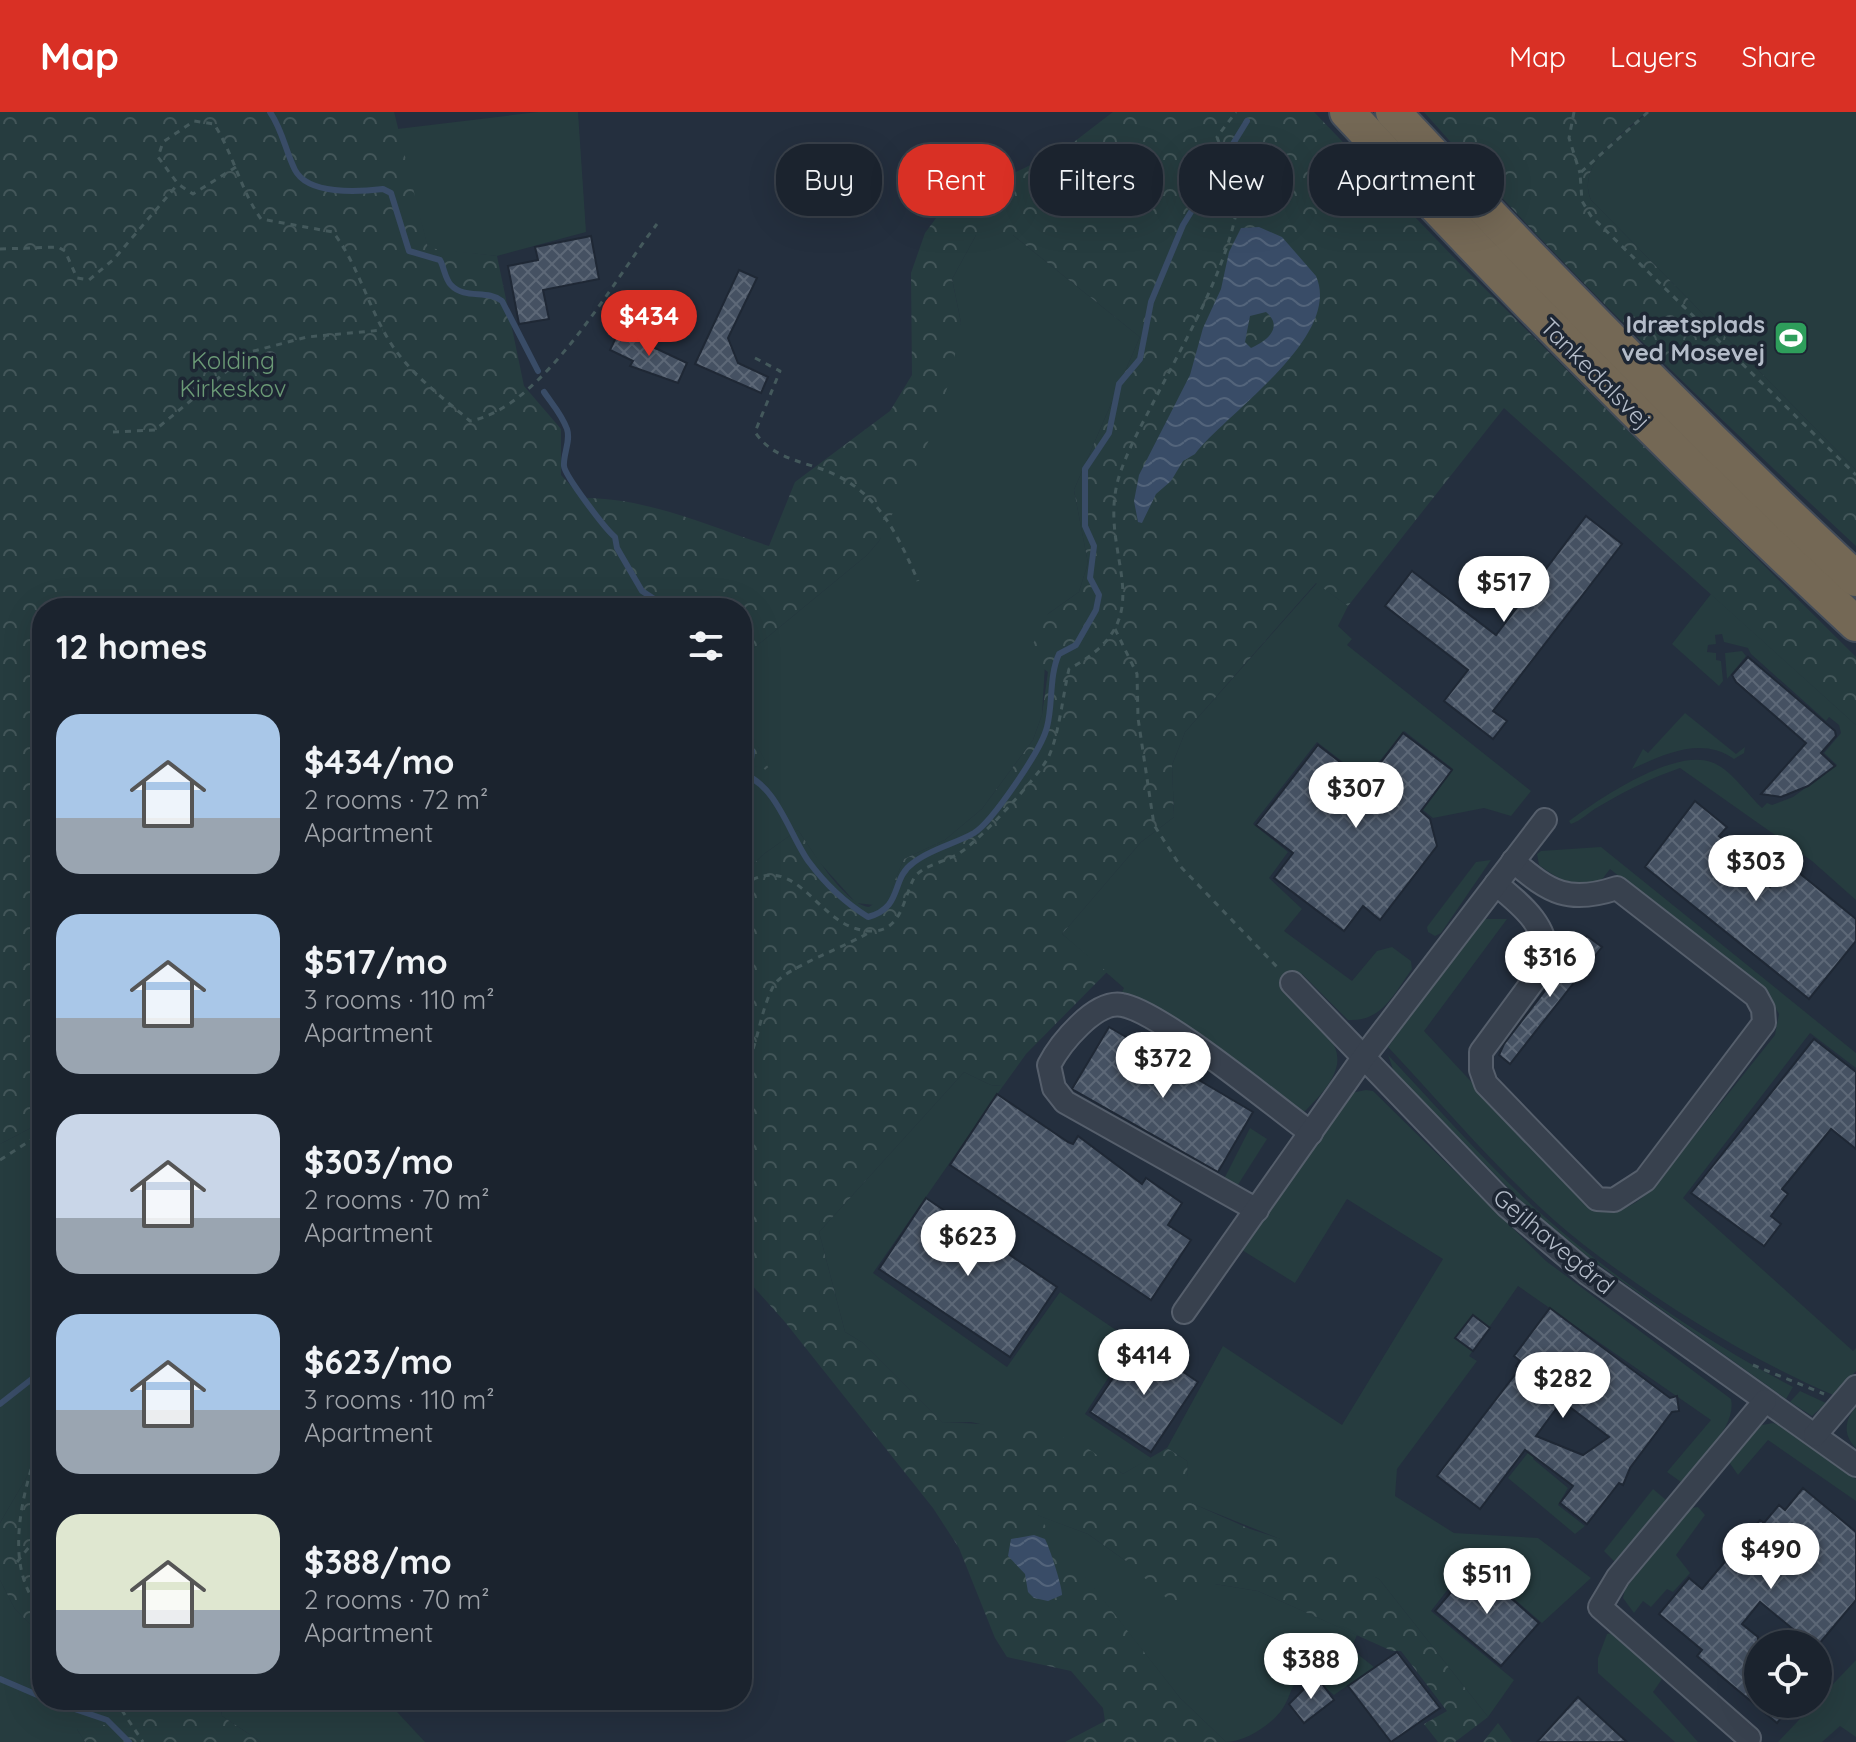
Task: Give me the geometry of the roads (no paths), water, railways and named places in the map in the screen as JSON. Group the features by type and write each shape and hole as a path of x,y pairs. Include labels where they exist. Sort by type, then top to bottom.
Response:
{"highway":[{"name":"Tankedalsvej","path":"1347,112 1563,341 1751,527 1856,624"},
{"name":"Tankedalsvej","path":"1393,112 1540,269 1702,434 1856,579"}],"street":[{"path":"1184,1312 1363,1058 1545,820"},
{"path":"1496,884 1520,904 1544,936 1548,950 1545,965 1481,1052 1481,1070 1486,1084 1597,1199 1614,1200 1645,1180 1764,1023 1763,1009 1756,996 1617,888 1575,898 1540,884 1513,861"},
{"name":"Gejlhavegård","path":"1292,983 1507,1206 1588,1274 1856,1465"},
{"path":"1257,1210 1065,1102 1054,1088 1049,1065 1059,1046 1081,1023 1111,1006 1122,1005 1159,1022 1311,1133"},
{"path":"1815,1435 1849,1395"},
{"path":"1749,1738 1600,1607 1618,1577 1765,1401"}],"water":[{"path":"1259,227 1282,237 1316,276 1320,300 1313,324 1277,373 1195,454 1183,461 1171,481 1156,494 1142,523 1138,522 1134,501 1139,475 1190,375 1203,328 1221,289 1229,252 1241,228","holes":["1266,312 1274,323 1271,333 1251,348 1245,342 1250,316"]},
{"path":"1034,1535 1045,1539 1060,1584 1062,1595 1048,1601 1034,1598 1028,1592 1025,1574 1008,1556 1011,1539"}],"waterway":[{"path":"270,112 301,178 322,188 383,189 391,193 409,251 440,260 447,280 457,290 496,297 502,301 538,371"},
{"path":"752,778 773,799 802,851 822,878 843,899 868,917 887,907 901,877 913,863 974,833 1004,800 1047,727 1059,654 1076,645 1096,610 1099,595 1090,578 1094,546 1085,526 1085,469 1109,433 1119,384 1140,359 1151,302 1183,225 1247,121"},
{"path":"544,392 567,429 566,472 586,503 615,537 617,548 642,591 653,598"},
{"path":"0,1404 32,1379"},
{"path":"0,1679 32,1693"},
{"path":"78,1710 107,1720 129,1742"}],"place":[{"name":"Idrætsplads ved Mosevej","path":"1791,338"}],"park label":[{"name":"Kolding Kirkeskov","path":"233,374"}]}
